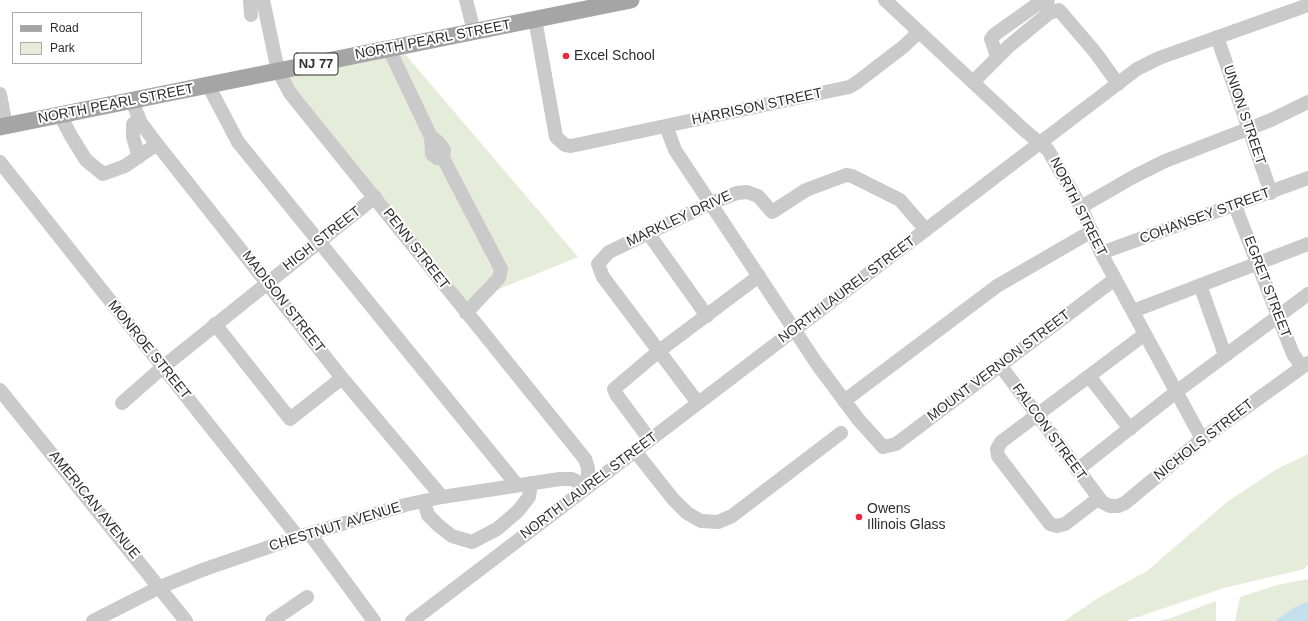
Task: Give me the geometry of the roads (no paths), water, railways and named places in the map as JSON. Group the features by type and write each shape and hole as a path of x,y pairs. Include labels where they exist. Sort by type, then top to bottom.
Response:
{"main road":[{"name":"NORTH PEARL STREET","path":"3,127 632,0"}],"street":[{"path":"250,0 251,15"},
{"name":"PENN STREET","path":"263,0 278,71 290,93 585,459 588,468 588,487"},
{"path":"466,0 474,31"},
{"name":"NORTH STREET","path":"884,0 1048,150 1059,166 1081,207 1101,253 1202,439"},
{"path":"973,82 1051,3 1059,10 1095,52 1118,84"},
{"name":"NORTH LAUREL STREET","path":"412,621 1146,63 1308,5"},
{"name":"HARRISON STREET","path":"534,20 556,137 565,145 577,144 666,126 848,87 856,83 904,47 919,32"},
{"name":"UNION STREET","path":"1217,37 1271,192"},
{"path":"390,49 431,137 432,154 437,158 444,158 501,269 499,278 466,313"},
{"path":"208,85 238,142 318,243 517,485"},
{"path":"0,94 3,127"},
{"name":"MADISON STREET","path":"132,101 139,119 157,144 268,282 342,378 442,497"},
{"path":"1081,207 1133,177 1165,161 1271,120 1308,102"},
{"path":"60,115 86,160 103,174 125,166 157,144"},
{"path":"139,119 133,124 133,137 139,157"},
{"path":"666,126 675,150 795,331 844,401 997,286 1092,231"},
{"name":"MONROE STREET","path":"0,162 163,367 374,621"},
{"name":"MARKLEY DRIVE","path":"698,403 603,277 598,264 609,252 710,203 737,193 747,192 758,196 772,212 806,190 846,174 900,200 926,230"},
{"name":"COHANSEY STREET","path":"1101,253 1235,206 1308,178"},
{"name":"HIGH STREET","path":"122,403 215,324 375,197"},
{"name":"EGRET STREET","path":"1235,206 1293,354 1305,365"},
{"path":"648,233 707,316"},
{"path":"1133,310 1308,244"},
{"path":"650,440 616,394 614,389 659,351 759,276"},
{"name":"MOUNT VERNON STREET","path":"844,401 881,446 896,444 1115,279"},
{"path":"1200,285 1225,355"},
{"path":"1077,470 1176,392 1308,294"},
{"path":"215,324 290,419 342,378"},
{"path":"1099,498 1065,524 1057,526 1050,524 998,456 997,449 1002,442 1145,334"},
{"name":"FALCON STREET","path":"1000,365 1099,498"},
{"name":"NICHOLS STREET","path":"1099,498 1102,502 1110,506 1118,506 1125,503 1202,439 1305,365"},
{"path":"1090,376 1130,429"},
{"name":"AMERICAN AVENUE","path":"0,390 186,621"},
{"path":"635,451 673,499 687,513 701,522 718,522 732,516 842,433"},
{"name":"CHESTNUT AVENUE","path":"93,621 160,587 304,536 424,501 517,485 572,478 588,487"},
{"path":"424,501 428,515 439,526 452,536 472,542 497,529 518,511 529,497 531,483"},
{"path":"272,621 307,597"}],"water":[{"path":"1308,601 1308,621 1275,621 1294,608"}],"place":[{"name":"Excel School","path":"566,56"},
{"name":"Owens Illinois Glass","path":"859,517"}]}
